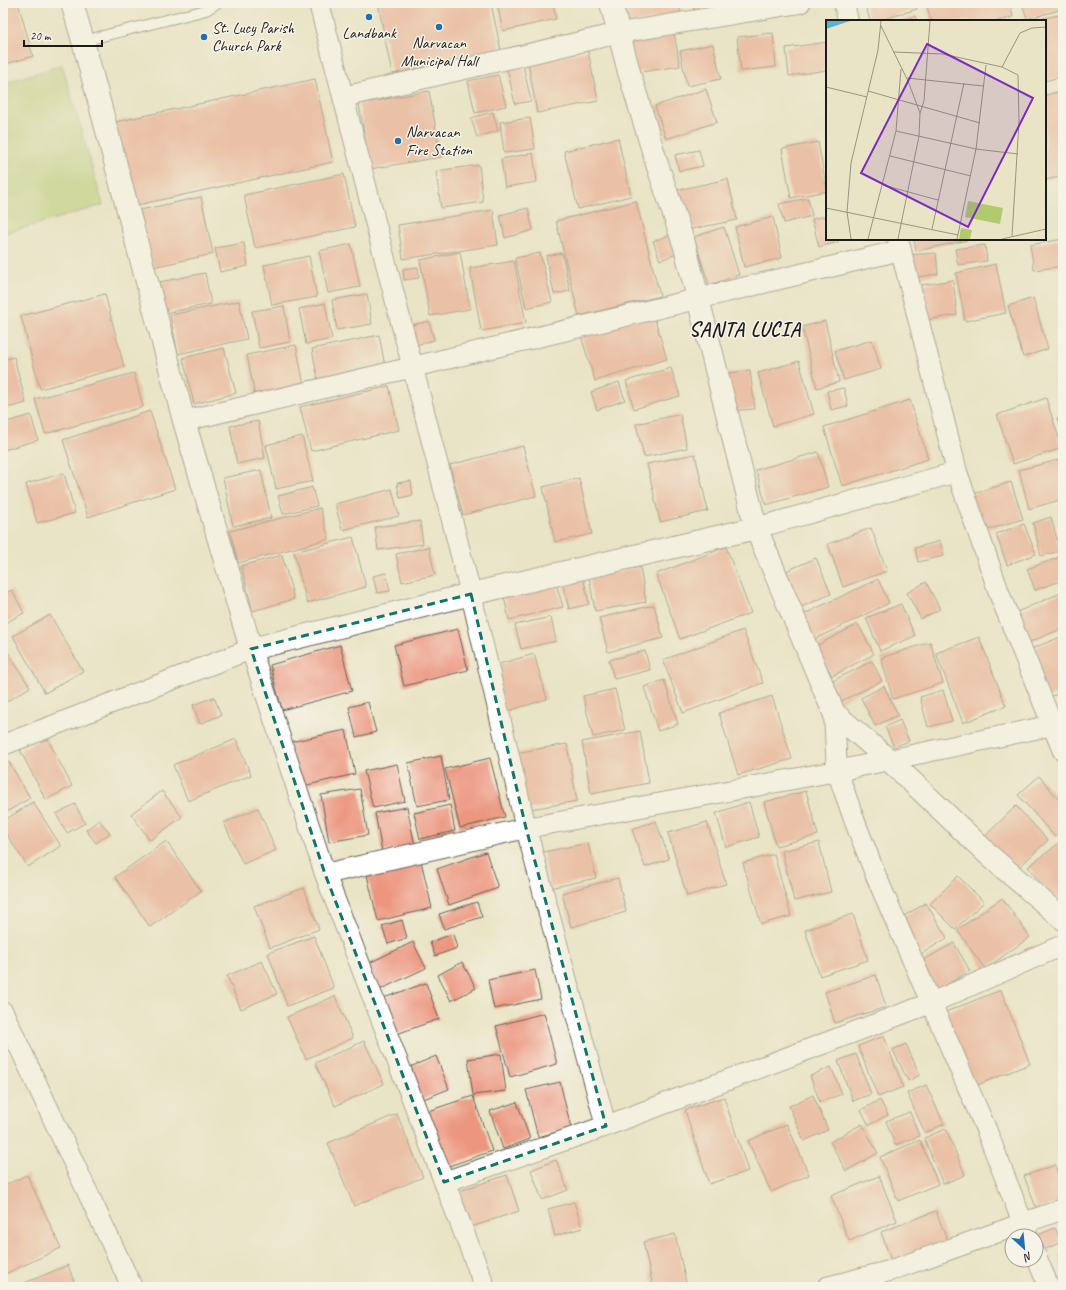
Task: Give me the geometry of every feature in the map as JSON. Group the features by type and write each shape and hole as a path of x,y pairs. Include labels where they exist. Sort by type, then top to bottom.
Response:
{"street":[{"path":"72,3 184,421 251,648 324,874 485,1287"},
{"path":"319,3 471,594 526,828 606,1126"},
{"path":"611,3 657,164 685,247 756,528 834,713 837,771 876,876 986,1129 1024,1228"},
{"path":"343,97 619,33 800,3"},
{"path":"844,3 848,20"},
{"path":"184,421 698,298 900,245 957,472 1001,598 1057,724 1063,751"},
{"path":"3,745 251,648 471,594 756,528 957,472"},
{"path":"834,713 889,760 991,857 1063,919"},
{"path":"324,874 526,828 837,771 1057,724"},
{"path":"444,1182 606,1126 932,1003 1063,945"},
{"path":"3,1012 132,1287"},
{"path":"1029,1228 1063,1210"},
{"path":"827,1287 889,1271 1004,1236"},
{"path":"1041,1268 1049,1287"}],"lane":[{"path":"83,41 206,10 218,3"}],"highlighted area":[{"path":"471,594 526,828 606,1126 444,1182 325,874 251,649"}],"green space":[{"path":"62,65 103,205 3,234 3,83"}],"building":[{"path":"3,3 18,3 33,56 3,65"},
{"name":"Narvacan Municipal Hall","path":"378,3 491,3 501,51 392,74"},
{"path":"497,3 553,3 556,19 503,31"},
{"path":"614,3 679,3 681,14 618,26"},
{"path":"693,3 718,3 719,7 694,12"},
{"path":"865,3 915,3 917,9 881,20 870,20"},
{"path":"926,3 1010,3 1013,17 1002,20 931,20"},
{"path":"1022,3 1063,3 1063,9 1027,19"},
{"path":"1063,14 1063,76 1046,81 1046,20 1036,20"},
{"path":"915,16 917,20 903,20"},
{"path":"673,27 680,66 634,73 627,35"},
{"path":"773,33 776,67 741,71 737,37"},
{"path":"826,42 826,70 789,76 786,48"},
{"path":"713,44 721,79 687,86 680,51"},
{"path":"588,51 598,101 537,113 528,62"},
{"path":"523,65 531,101 515,104 507,68"},
{"path":"498,75 506,106 475,113 468,81"},
{"path":"315,79 333,162 133,206 115,122"},
{"path":"706,89 717,122 666,139 655,106"},
{"path":"429,91 441,157 370,169 359,104"},
{"path":"1063,91 1063,176 1046,180 1046,95"},
{"path":"493,112 498,131 477,137 471,118"},
{"path":"530,118 535,149 504,153 500,122"},
{"path":"618,138 631,196 578,209 564,151"},
{"path":"818,142 826,191 791,198 782,149"},
{"path":"699,150 703,166 679,171 675,155"},
{"path":"533,153 537,182 505,187 501,159"},
{"path":"479,165 483,202 441,208 436,171"},
{"path":"344,174 355,227 255,248 244,195"},
{"path":"728,179 737,220 682,231 673,191"},
{"path":"201,197 213,254 153,267 140,210"},
{"path":"808,198 812,216 784,223 779,204"},
{"path":"636,201 660,296 579,316 556,221"},
{"path":"528,208 533,230 505,238 500,215"},
{"path":"493,210 498,245 403,259 398,225"},
{"path":"826,216 826,240 837,240 838,242 819,247 812,219"},
{"path":"773,217 782,258 744,267 735,227"},
{"path":"724,227 739,275 709,285 694,237"},
{"path":"670,235 677,254 660,260 653,241"},
{"path":"1063,239 1063,266 1034,270 1030,245"},
{"path":"914,240 968,240 916,251"},
{"path":"244,243 248,266 220,272 215,248"},
{"path":"351,244 360,287 328,293 319,251"},
{"path":"985,245 987,261 958,265 955,249"},
{"path":"460,252 470,309 430,316 420,260"},
{"path":"540,253 552,302 526,308 515,258"},
{"path":"562,253 570,291 554,294 546,256"},
{"path":"936,253 938,274 911,278 908,255"},
{"path":"309,256 317,297 272,305 264,265"},
{"path":"514,261 526,323 481,331 470,268"},
{"path":"996,264 1006,313 965,321 956,273"},
{"path":"418,267 419,278 404,280 403,269"},
{"path":"205,273 211,304 165,313 159,282"},
{"path":"953,280 957,315 920,321 915,286"},
{"path":"105,294 124,367 40,389 21,316"},
{"path":"367,294 372,324 337,330 332,300"},
{"path":"1033,298 1048,349 1023,357 1008,306"},
{"path":"239,301 247,339 178,354 170,315"},
{"path":"325,303 332,339 306,344 299,309"},
{"path":"284,306 290,342 259,348 252,311"},
{"path":"653,313 667,359 595,381 581,336"},
{"path":"429,321 434,340 413,346 408,326"},
{"path":"825,321 839,382 817,388 802,327"},
{"path":"379,335 385,366 318,380 312,349"},
{"path":"872,340 881,369 844,380 835,351"},
{"path":"296,345 304,385 255,396 247,355"},
{"path":"224,348 236,393 194,404 183,358"},
{"path":"14,357 26,403 3,409 3,360"},
{"path":"799,361 814,414 773,426 758,373"},
{"path":"671,368 680,396 634,409 626,381"},
{"path":"750,370 755,409 728,411 724,374"},
{"path":"134,373 143,407 45,434 35,399"},
{"path":"619,382 625,400 597,410 591,392"},
{"path":"389,386 399,430 311,451 300,407"},
{"path":"844,388 848,406 831,410 827,391"},
{"path":"1046,398 1062,448 1013,464 997,415"},
{"path":"910,400 928,459 842,486 824,427"},
{"path":"150,411 175,489 88,517 63,440"},
{"path":"680,414 687,448 644,457 636,424"},
{"path":"31,415 38,440 3,450 3,423"},
{"path":"1063,416 1063,433 1057,418"},
{"path":"258,421 265,458 237,464 230,426"},
{"path":"302,436 313,481 276,489 266,445"},
{"path":"523,446 536,496 463,515 450,465"},
{"path":"818,452 828,487 766,505 756,470"},
{"path":"695,454 708,511 660,522 647,464"},
{"path":"1062,459 1063,499 1029,509 1019,470"},
{"path":"261,470 271,518 233,526 223,478"},
{"path":"64,473 75,513 37,523 26,484"},
{"path":"579,478 592,534 555,542 543,487"},
{"path":"411,481 413,495 400,498 397,483"},
{"path":"1011,482 1023,519 980,532 969,495"},
{"path":"312,487 317,506 283,514 278,496"},
{"path":"392,489 399,516 342,530 335,504"},
{"path":"320,508 329,539 238,563 230,531"},
{"path":"1051,517 1060,551 1041,556 1033,523"},
{"path":"420,521 423,544 378,550 375,527"},
{"path":"1024,524 1036,554 1007,565 996,534"},
{"path":"871,528 887,571 843,587 828,544"},
{"path":"353,537 366,587 307,603 294,552"},
{"path":"940,541 944,556 918,562 915,548"},
{"path":"429,547 435,575 402,582 396,554"},
{"path":"726,547 751,613 680,639 656,574"},
{"path":"282,555 294,599 253,611 241,566"},
{"path":"1060,557 1063,565 1063,580 1035,590 1027,569"},
{"path":"816,558 831,594 799,608 784,572"},
{"path":"640,567 646,602 595,611 589,577"},
{"path":"386,573 390,591 377,593 373,576"},
{"path":"583,576 589,604 569,609 562,581"},
{"path":"878,579 889,603 813,640 802,615"},
{"path":"926,582 940,609 921,619 907,593"},
{"path":"556,583 563,607 509,620 504,597"},
{"path":"12,590 24,613 3,624 3,594"},
{"path":"1063,592 1063,628 1030,642 1017,612"},
{"path":"901,604 915,636 880,651 866,618"},
{"path":"654,605 663,638 608,652 599,618"},
{"path":"50,615 83,671 45,693 13,636"},
{"path":"551,617 556,641 521,649 515,625"},
{"path":"858,624 874,654 832,676 816,646"},
{"path":"458,629 468,670 404,686 394,645"},
{"path":"743,630 763,683 683,713 663,660"},
{"path":"1063,636 1063,692 1045,699 1026,651"},
{"path":"979,637 1006,706 963,723 936,653"},
{"path":"930,642 943,683 893,699 881,658"},
{"path":"3,645 30,687 3,704"},
{"path":"340,645 352,691 282,710 270,665"},
{"path":"645,651 650,670 614,679 609,660"},
{"path":"534,654 547,699 505,712 492,666"},
{"path":"872,661 882,681 839,702 829,683"},
{"path":"664,680 678,724 658,731 644,687"},
{"path":"884,686 898,715 875,726 861,698"},
{"path":"615,689 625,730 593,737 583,696"},
{"path":"943,690 952,721 928,727 920,697"},
{"path":"772,696 792,759 738,775 719,713"},
{"path":"214,697 221,715 200,724 193,705"},
{"path":"368,702 376,732 356,737 349,707"},
{"path":"900,720 909,741 894,747 885,727"},
{"path":"346,730 355,774 299,787 290,742"},
{"path":"640,731 649,783 591,794 582,742"},
{"path":"46,736 72,786 46,800 20,750"},
{"path":"236,739 251,775 188,801 173,765"},
{"path":"567,744 577,801 525,810 515,753"},
{"path":"441,756 449,800 417,806 408,763"},
{"path":"490,758 505,817 460,828 445,769"},
{"path":"9,762 30,798 3,814 3,766"},
{"path":"397,764 405,801 373,808 364,771"},
{"path":"1039,776 1063,804 1063,830 1055,837 1018,795"},
{"path":"360,789 368,835 329,842 321,795"},
{"path":"162,791 182,817 150,840 131,814"},
{"path":"806,791 818,835 776,846 764,802"},
{"path":"33,802 61,846 28,867 3,829 3,821"},
{"path":"749,802 759,837 726,847 716,813"},
{"path":"75,804 85,823 67,833 56,814"},
{"path":"450,805 455,831 420,839 414,813"},
{"path":"1016,806 1048,840 1012,874 980,841"},
{"path":"407,807 415,846 382,852 375,813"},
{"path":"258,808 276,850 243,864 224,823"},
{"path":"99,820 110,833 96,843 86,830"},
{"path":"656,821 669,859 645,867 632,829"},
{"path":"707,822 726,884 687,896 668,833"},
{"path":"1063,840 1063,912 1028,867"},
{"path":"166,841 201,891 150,927 115,877"},
{"path":"819,842 831,892 794,901 782,851"},
{"path":"588,843 596,878 550,888 543,852"},
{"path":"486,852 498,888 449,905 437,869"},
{"path":"774,854 791,916 761,924 743,863"},
{"path":"421,861 432,908 378,921 367,875"},
{"path":"958,876 984,902 955,929 930,904"},
{"path":"618,878 626,912 571,927 562,893"},
{"path":"304,888 319,929 270,948 254,906"},
{"path":"1002,898 1030,937 985,969 957,930"},
{"path":"477,902 482,917 444,929 439,914"},
{"path":"926,903 947,938 918,956 897,920"},
{"path":"853,914 868,960 820,976 805,930"},
{"path":"402,920 407,938 388,944 382,926"},
{"path":"453,934 457,948 435,956 430,942"},
{"path":"314,936 334,988 287,1006 268,953"},
{"path":"413,942 426,968 379,990 367,964"},
{"path":"954,943 970,971 936,991 920,962"},
{"path":"262,961 277,994 241,1009 227,976"},
{"path":"462,962 476,988 451,1001 438,975"},
{"path":"535,970 541,999 494,1009 488,980"},
{"path":"876,975 886,1007 835,1023 825,992"},
{"path":"426,983 439,1019 388,1037 375,1001"},
{"path":"1001,990 1030,1064 972,1087 943,1013"},
{"path":"335,996 353,1038 306,1059 287,1017"},
{"path":"544,1013 557,1064 510,1077 496,1026"},
{"path":"884,1036 903,1087 878,1097 858,1046"},
{"path":"364,1041 384,1084 335,1106 315,1063"},
{"path":"906,1044 920,1075 908,1081 893,1050"},
{"path":"501,1054 506,1091 473,1095 468,1059"},
{"path":"856,1054 871,1094 853,1101 838,1061"},
{"path":"436,1056 449,1089 416,1102 403,1070"},
{"path":"831,1067 842,1094 820,1102 810,1076"},
{"path":"560,1082 571,1128 538,1137 526,1090"},
{"path":"926,1085 944,1124 925,1133 907,1093"},
{"path":"813,1095 828,1130 804,1141 789,1106"},
{"path":"473,1096 492,1151 446,1167 428,1111"},
{"path":"724,1097 748,1171 709,1184 685,1110"},
{"path":"880,1100 888,1115 869,1125 861,1110"},
{"path":"517,1102 530,1139 503,1149 490,1111"},
{"path":"910,1112 919,1136 895,1145 886,1121"},
{"path":"397,1114 423,1177 354,1206 328,1143"},
{"path":"787,1124 809,1175 771,1192 748,1141"},
{"path":"862,1124 878,1153 846,1171 830,1142"},
{"path":"946,1129 965,1175 943,1184 924,1138"},
{"path":"920,1140 938,1184 898,1201 880,1157"},
{"path":"556,1160 568,1190 542,1200 531,1170"},
{"path":"1055,1165 1063,1187 1063,1201 1037,1210 1024,1176"},
{"path":"27,1175 61,1248 3,1275 3,1186"},
{"path":"507,1175 519,1211 468,1228 456,1192"},
{"path":"879,1176 897,1221 849,1241 831,1196"},
{"path":"574,1202 582,1228 555,1236 548,1209"},
{"path":"936,1211 948,1243 892,1263 881,1232"},
{"path":"1055,1228 1061,1242 1044,1250 1044,1233"},
{"path":"675,1234 687,1287 653,1287 643,1242"},
{"path":"1063,1254 1063,1271 1062,1271 1059,1255"},
{"path":"68,1265 76,1287 15,1287"}],"place":[{"name":"Landbank","path":"369,17"},
{"name":"Narvacan Municipal Hall","path":"439,27"},
{"name":"St. Lucy Parish Church Park","path":"204,37"},
{"name":"Narvacan Fire Station","path":"398,141"}],"district":[{"name":"SANTA LUCIA","path":"745,329"}]}
